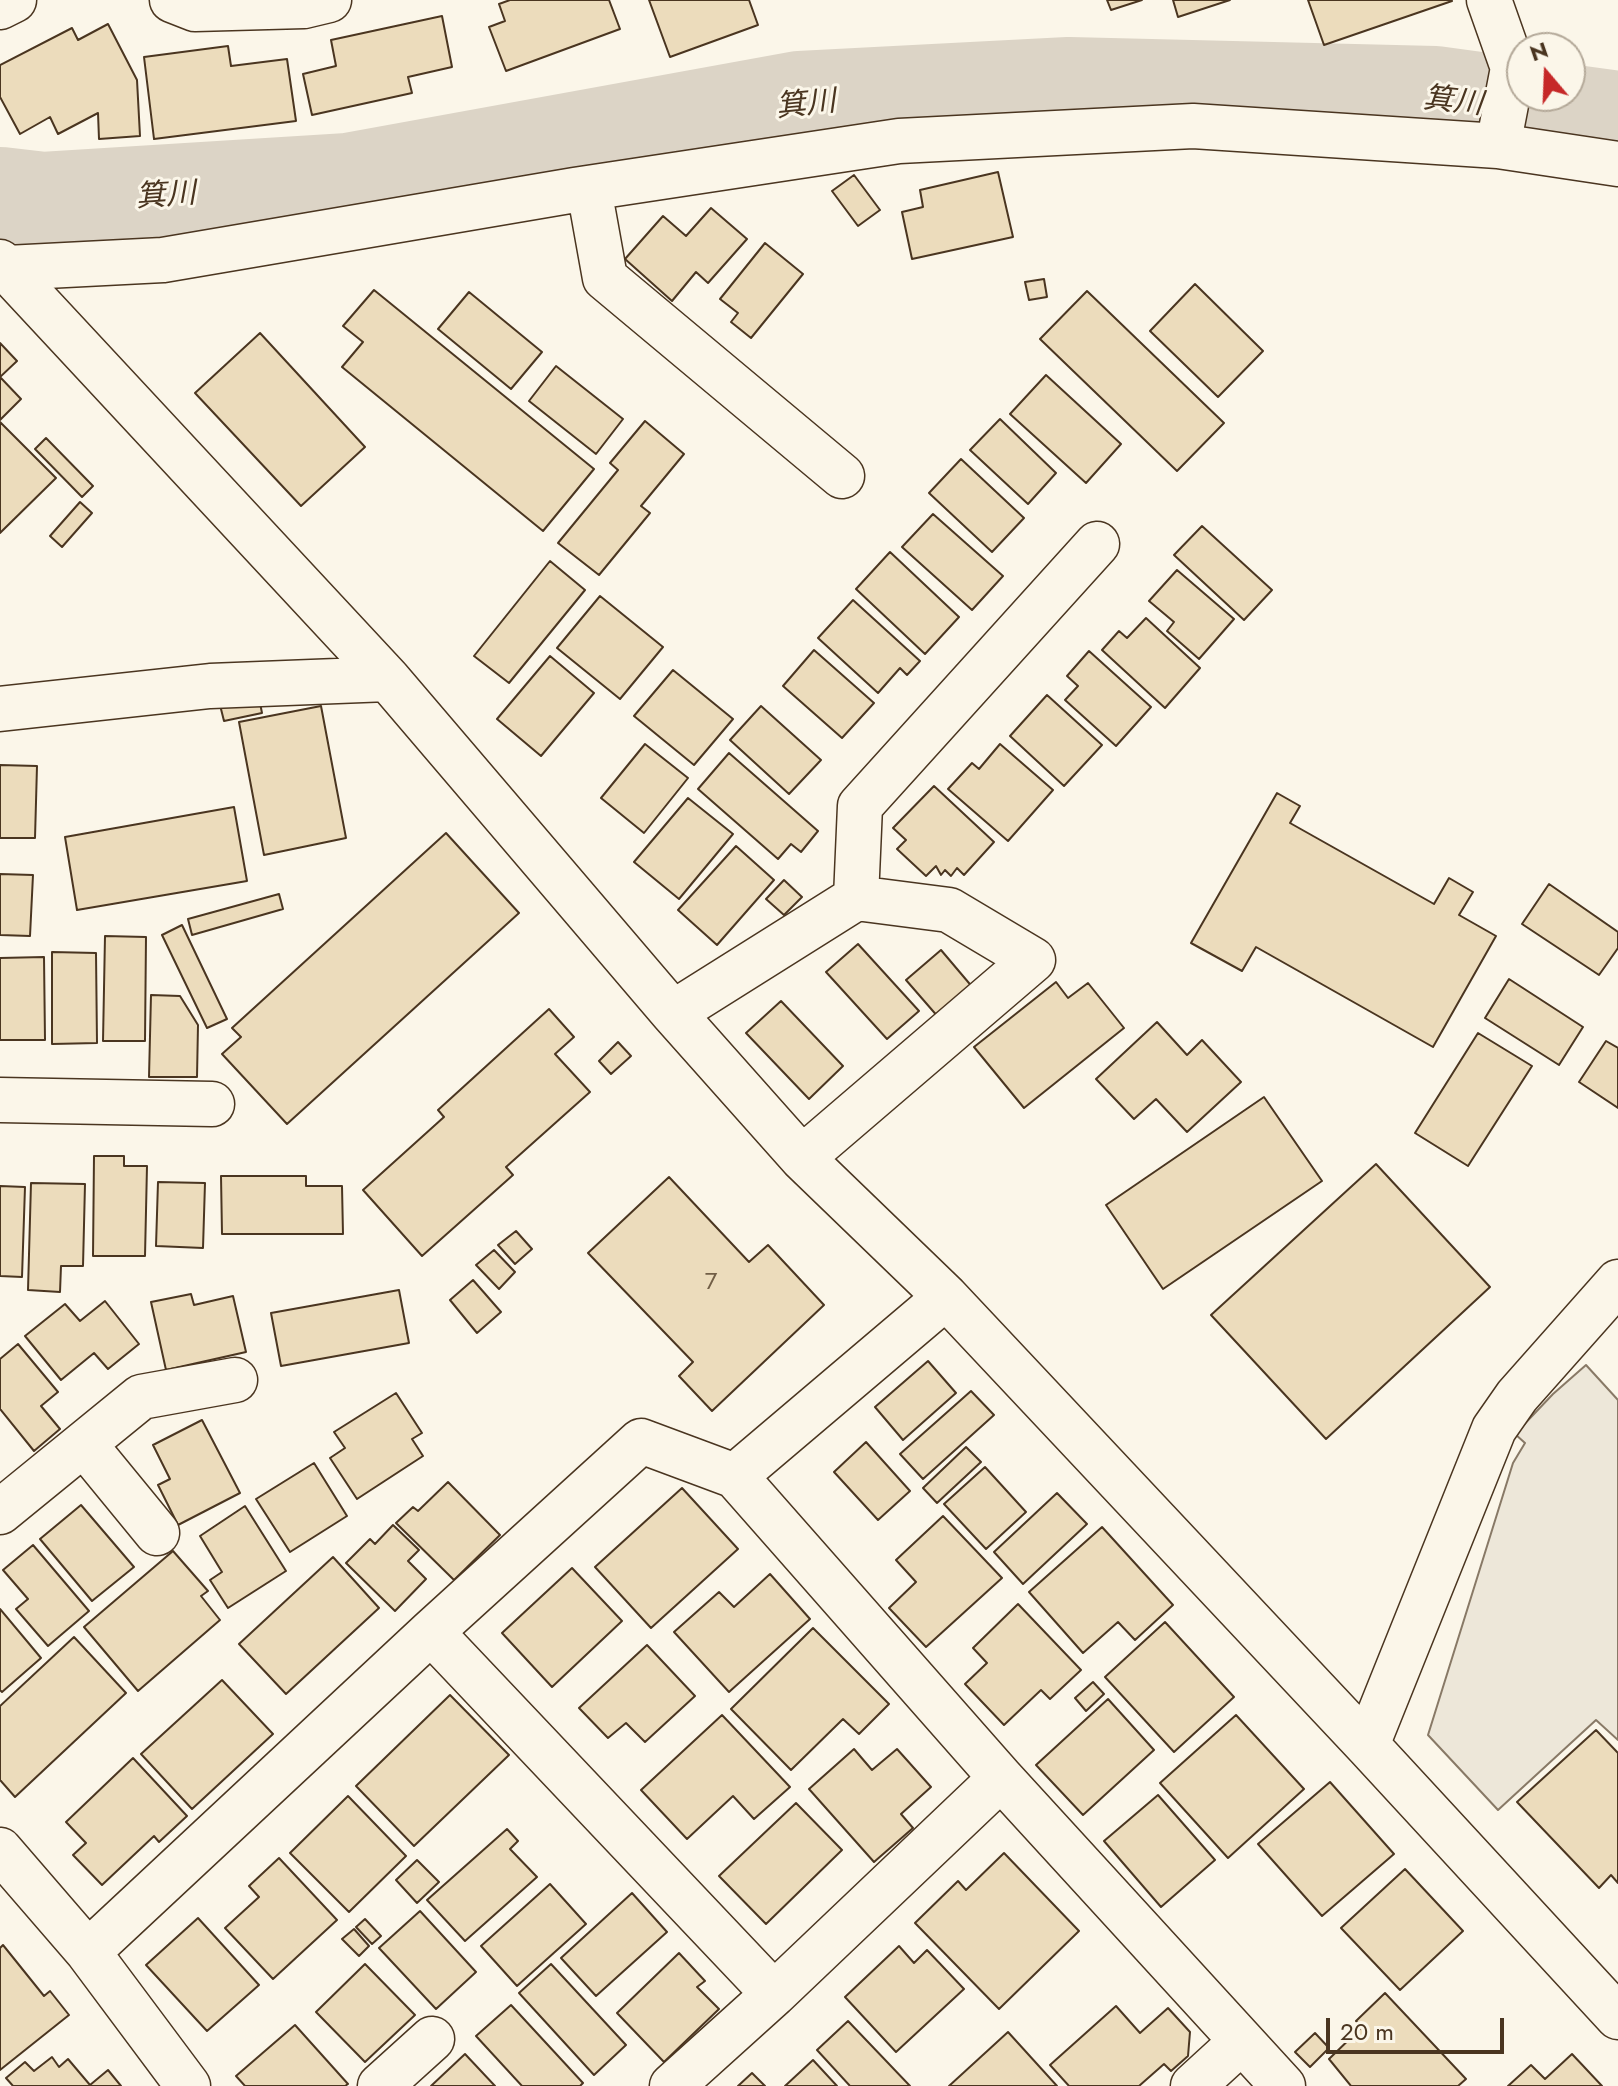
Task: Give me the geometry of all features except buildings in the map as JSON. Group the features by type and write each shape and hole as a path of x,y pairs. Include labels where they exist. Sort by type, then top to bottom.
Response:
{"street":[{"path":"0,7 14,0"},
{"path":"172,0 195,9 304,6 329,0"},
{"path":"1489,0 1513,68 1498,146"},
{"path":"3,265 163,260 899,141 1193,126 1498,146 1618,164"},
{"path":"589,189 605,278 842,476"},
{"path":"3,265 388,679 673,1013 802,1158 946,1297 1618,2017"},
{"path":"856,898 860,806 1097,544"},
{"path":"0,709 210,686 388,679"},
{"path":"673,1013 856,898 949,910 1033,960 802,1158"},
{"path":"0,1100 212,1104"},
{"path":"735,1476 946,1297"},
{"path":"1367,1745 1494,1429 1517,1396 1612,1304"},
{"path":"0,1512 141,1397 235,1380"},
{"path":"88,1952 641,1441 735,1476 1001,1778 1283,2086"},
{"path":"84,1444 157,1533"},
{"path":"431,1632 774,1994"},
{"path":"672,2086 774,1994 1001,1778"},
{"path":"0,1850 88,1952 188,2086"},
{"path":"380,2086 432,2039"},
{"path":"1193,2086 1241,2042"}],"shaded area":[{"path":"1586,1365 1618,1400 1618,1740 1596,1720 1498,1810 1428,1735 1513,1463 1525,1443 1515,1434"}],"waterway":[{"name":"箕川","path":"0,200 43,205 349,186 800,104 1069,90 1435,99 1618,124"}]}
